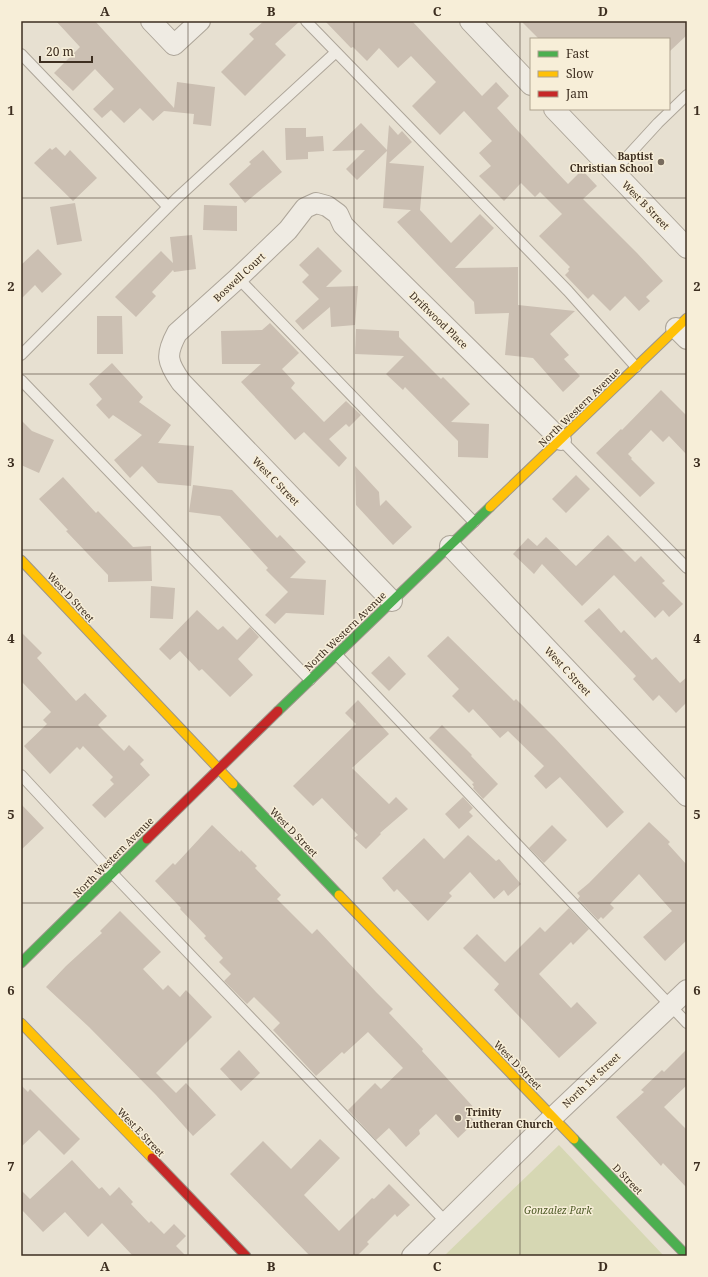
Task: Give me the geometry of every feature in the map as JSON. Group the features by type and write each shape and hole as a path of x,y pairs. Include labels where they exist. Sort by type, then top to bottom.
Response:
{"street":[{"path":"151,21 174,45 200,21"},
{"path":"470,21 530,84"},
{"name":"West B Street","path":"555,110 687,248"},
{"name":"Boswell Court","path":"168,355 171,344 177,333 288,230 305,208 316,203"},
{"name":"Driftwood Place","path":"316,203 327,206 338,214 343,225 561,440"},
{"name":"North Western Avenue","path":"21,964 218,769 474,522 636,367 683,329"},
{"name":"West C Street","path":"168,355 172,369 181,382 392,601"},
{"name":"West C Street","path":"450,546 687,796"},
{"name":"West D Street","path":"21,560 218,769 553,1117"},
{"name":"North 1st Street","path":"412,1256 553,1117 687,990"},
{"name":"West E Street","path":"21,1023 246,1256"},
{"name":"D Street","path":"553,1117 687,1256"}],"lane":[{"path":"306,21 568,291 636,367"},
{"path":"21,355 168,207 336,52"},
{"path":"21,54 168,207"},
{"path":"614,171 658,123 687,95"},
{"path":"238,278 474,522"},
{"path":"21,380 310,680"},
{"path":"561,440 687,568"},
{"path":"337,655 687,1023"},
{"path":"21,775 112,873 446,1222"}],"green space":[{"name":"Gonzalez Park","path":"559,1145 664,1256 444,1256"}],"building":[{"path":"56,21 95,21 174,108 177,82 215,87 211,126 193,124 194,114 164,111 153,121 140,108 124,123 111,110 102,118 93,109 114,89 95,69 73,91 54,73 80,47"},
{"path":"264,21 300,21 275,44 286,55 245,96 221,72 254,39 249,34"},
{"path":"325,21 412,21 482,96 496,82 509,96 497,108 568,184 582,170 597,186 583,199 663,281 646,297 650,301 639,311 625,296 610,311 593,294 588,299 565,275 569,271 568,269 570,267 539,236 562,214 540,192 535,197 521,183 504,201 479,176 491,166 479,153 492,141 464,111 440,135 412,106 436,82 411,56 398,68 379,48 367,61 353,47 351,48"},
{"path":"521,21 687,21 687,35 670,51 670,38 538,38"},
{"path":"361,123 387,150 389,125 398,135 402,131 412,142 389,163 424,166 420,210 451,243 480,214 494,228 455,268 518,267 518,305 575,311 550,334 569,355 564,359 580,376 563,392 533,358 505,355 509,313 475,314 474,302 397,222 411,210 383,208 387,151 357,180 346,169 365,150 332,151"},
{"path":"285,128 306,128 306,137 323,136 324,151 308,152 308,159 286,160"},
{"path":"56,147 65,156 70,150 97,178 73,201 34,163 50,148 52,150"},
{"path":"263,150 282,172 245,203 229,184 251,164 249,162"},
{"path":"75,203 82,241 57,245 50,207"},
{"path":"204,205 237,206 237,231 203,230"},
{"path":"192,235 196,269 174,272 173,270 152,292 156,296 136,317 115,297 161,251 173,263 170,237"},
{"path":"318,247 342,271 326,287 358,286 355,325 331,327 330,307 303,330 295,321 319,299 302,282 309,275 299,265"},
{"path":"38,249 62,274 42,293 35,285 21,299 21,265"},
{"path":"97,316 122,316 123,354 97,354"},
{"path":"270,323 299,353 282,369 295,383 291,388 324,422 346,401 361,415 349,427 346,424 329,439 347,458 339,467 304,432 295,440 241,382 261,364 222,364 221,331 262,330"},
{"path":"356,329 399,331 399,337 441,379 443,377 470,404 451,422 489,424 488,458 458,457 458,441 405,387 403,390 386,374 404,356 355,354"},
{"path":"112,363 143,397 139,402 171,425 158,443 194,446 191,486 158,483 142,466 130,478 114,460 142,435 113,415 109,419 96,405 102,399 89,384"},
{"path":"661,390 687,416 687,455 669,436 663,442 651,430 628,454 632,458 631,459 655,483 640,497 596,453 621,429 622,430"},
{"path":"21,420 32,431 54,440 39,473 21,465"},
{"path":"355,466 379,492 380,506 386,500 412,527 393,545 356,505"},
{"path":"576,475 590,489 566,513 552,499"},
{"path":"63,477 96,513 98,511 133,547 151,546 152,581 108,582 108,575 66,531 68,530 39,499"},
{"path":"193,485 232,490 277,538 280,535 306,562 290,578 326,580 324,615 286,613 275,624 265,615 288,592 266,570 268,568 220,516 189,512"},
{"path":"608,535 635,562 641,556 665,581 662,583 683,604 669,617 663,610 655,618 614,575 582,606 542,564 534,574 513,554 528,538 537,546 546,537 576,566"},
{"path":"151,586 175,588 173,619 150,618"},
{"path":"599,608 621,633 624,630 652,660 656,657 680,683 687,677 687,702 676,713 659,695 653,701 633,679 636,676 584,621"},
{"path":"197,610 218,630 223,626 237,640 250,627 259,637 238,659 253,675 230,697 202,669 199,671 180,651 170,660 159,649"},
{"path":"21,632 42,653 37,658 76,701 85,693 107,716 98,725 124,751 129,745 144,760 140,764 150,775 105,818 92,805 114,784 110,780 113,777 83,746 80,750 77,747 50,774 24,746 47,724 43,720 51,712 21,681"},
{"path":"448,636 514,701 516,699 554,737 624,812 607,828 560,777 546,789 534,776 544,766 508,731 500,738 473,709 469,713 452,696 459,689 427,656"},
{"path":"389,656 406,674 389,691 371,673"},
{"path":"358,700 389,734 352,768 389,804 396,797 408,809 380,833 381,834 366,849 354,838 358,835 322,798 313,806 293,786 356,724 345,713"},
{"path":"442,725 498,784 483,799 473,788 474,787 472,784 474,783 429,738"},
{"path":"463,797 473,808 469,812 473,816 459,829 445,814"},
{"path":"21,804 44,828 21,850"},
{"path":"649,822 670,842 668,844 687,865 687,940 665,961 643,937 672,911 639,874 610,904 614,908 603,919 601,917 598,920 578,899 580,896 577,893 589,883"},
{"path":"212,825 257,866 255,868 281,895 277,899 312,934 317,929 393,1009 389,1013 423,1049 422,1051 477,1111 471,1117 475,1122 458,1138 436,1114 419,1130 420,1134 406,1147 389,1128 376,1140 348,1110 375,1083 381,1089 403,1068 368,1032 344,1054 342,1052 316,1076 273,1030 280,1023 254,997 247,1004 224,981 231,974 219,962 223,958 204,938 206,936 155,881 173,863 175,865"},
{"path":"552,825 567,840 544,863 529,848"},
{"path":"468,835 496,861 499,859 521,884 508,896 504,890 494,899 470,872 449,893 452,896 428,921 397,889 394,892 382,878 424,838 444,859"},
{"path":"569,908 589,929 573,945 571,942 539,974 571,1008 577,1002 597,1023 559,1058 494,990 499,984 463,948 477,934 505,962 540,927 545,932"},
{"path":"120,911 161,952 143,969 163,990 168,985 180,997 186,990 212,1017 156,1073 176,1093 186,1083 216,1115 193,1136 156,1095 89,1027 46,987 66,966 102,933 100,931"},
{"path":"687,1049 687,1085 664,1107 687,1130 687,1188 663,1163 661,1166 616,1117 644,1092 641,1090 662,1070 664,1072"},
{"path":"239,1050 260,1073 241,1091 220,1069"},
{"path":"21,1085 28,1092 30,1089 80,1139 64,1155 39,1130 21,1147"},
{"path":"320,1139 340,1158 304,1195 339,1231 372,1198 374,1199 389,1184 410,1205 397,1217 395,1214 367,1242 369,1244 357,1256 310,1256 230,1174 263,1141 291,1169"},
{"path":"72,1160 99,1189 102,1187 110,1196 119,1187 133,1202 131,1204 149,1223 151,1221 164,1234 174,1224 186,1236 176,1246 186,1256 133,1256 102,1223 88,1237 65,1212 43,1232 21,1209 21,1190 30,1199"}],"traffic: fast":[{"path":"278,711 490,507"},
{"path":"233,784 339,895"},
{"path":"21,963 147,839"},
{"path":"574,1139 687,1256"}],"traffic: slow":[{"path":"490,507 687,318"},
{"path":"21,560 233,784"},
{"path":"339,895 574,1139"},
{"path":"21,1023 152,1158"}],"traffic: jam":[{"path":"147,839 278,711"},
{"path":"152,1158 246,1256"}],"place":[{"name":"Baptist Christian School","path":"661,162"},
{"name":"Trinity Lutheran Church","path":"458,1118"}]}
